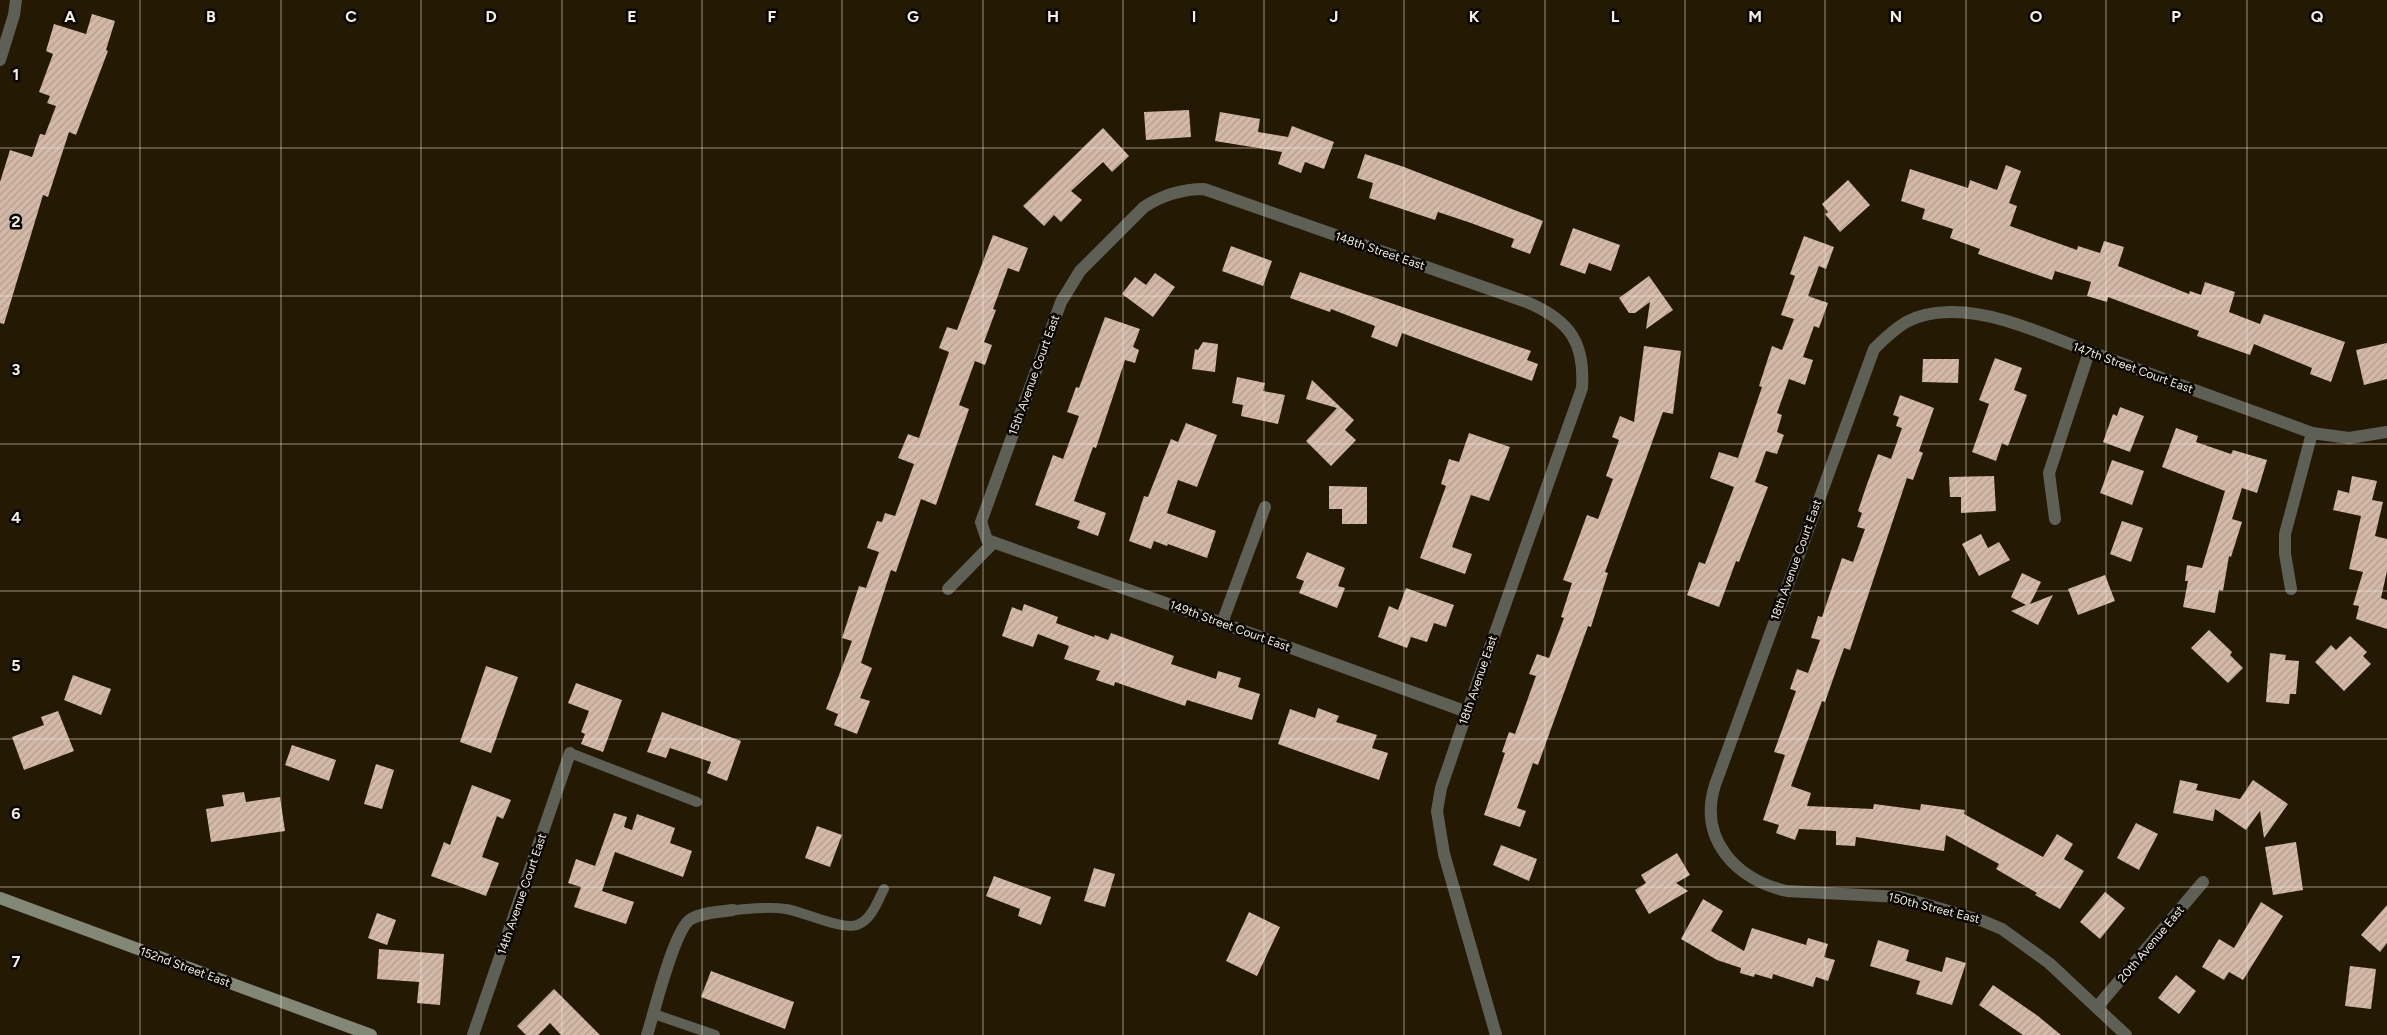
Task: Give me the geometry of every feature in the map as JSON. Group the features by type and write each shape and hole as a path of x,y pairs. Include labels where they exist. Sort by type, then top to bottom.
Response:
{"main road":[{"name":"152nd Street East","path":"0,898 370,1035"}],"street":[{"path":"0,60 14,15 16,0"},
{"name":"148th Street East","path":"1182,192 1204,189 1520,300 1545,310 1571,331"},
{"name":"15th Avenue Court East","path":"993,543 987,540 982,522 1068,287 1080,271 1144,207 1156,200 1182,192"},
{"name":"147th Street Court East","path":"1884,339 1912,318 1950,312 1976,314 2027,328 2312,433 2349,438 2387,432"},
{"name":"18th Avenue East","path":"1496,1035 1444,854 1438,811 1441,788 1582,388 1583,358 1571,331"},
{"name":"18th Avenue Court East","path":"1715,785 1852,405 1874,349 1884,339"},
{"path":"2055,519 2049,472 2089,352"},
{"path":"2291,589 2285,554 2285,534 2312,433"},
{"path":"1222,623 1265,507"},
{"path":"948,589 993,543"},
{"name":"149th Street Court East","path":"993,543 1222,623 1467,712"},
{"name":"14th Avenue Court East","path":"473,1035 570,753"},
{"name":"150th Street East","path":"1715,785 1709,814 1717,838 1733,863 1754,880 1772,888 1787,891 1900,897 1983,921 2002,929 2041,957 2098,1006 2126,1035"},
{"name":"20th Avenue East","path":"2098,1006 2203,882"},
{"path":"647,1035 673,948 685,924 690,919 702,915 733,910"}],"lane":[{"path":"570,753 697,802"},
{"path":"733,910 767,907 787,910 842,925 854,926 863,922 872,912 884,889"},
{"path":"654,1014 715,1035"}],"building":[{"path":"92,14 115,21 106,50 108,51 76,135 69,132 48,197 43,195 4,324 0,323 0,182 10,150 32,157 40,134 45,135 56,106 47,103 50,96 39,92 53,54 46,51 54,24 86,34"},
{"path":"1189,110 1191,137 1146,140 1144,112"},
{"path":"1220,112 1260,119 1258,132 1288,137 1292,126 1334,142 1324,169 1305,162 1301,173 1278,164 1282,152 1215,141"},
{"path":"1103,128 1129,156 1112,172 1103,162 1071,191 1082,200 1061,222 1054,215 1044,226 1023,206"},
{"path":"1365,154 1404,167 1543,221 1530,254 1511,247 1514,239 1471,223 1438,212 1435,220 1369,198 1373,183 1357,178"},
{"path":"2006,165 2021,171 2009,203 2017,206 2010,226 2077,250 2078,246 2100,253 2104,241 2124,247 2118,266 2189,294 2190,291 2201,295 2205,282 2235,292 2229,312 2260,324 2264,314 2345,342 2331,382 2310,374 2312,368 2254,344 2250,355 2197,336 2199,331 2108,297 2107,302 2087,296 2091,282 2055,271 2052,280 1978,254 1980,249 1950,238 1953,229 1922,219 1925,209 1901,201 1910,169 1968,188 1970,180 1997,190"},
{"path":"1848,180 1870,205 1840,232 1825,214 1828,212 1822,204"},
{"path":"1573,228 1620,245 1611,271 1589,263 1585,274 1560,265"},
{"path":"993,235 1028,248 1019,272 1008,268 993,309 996,310 984,342 992,345 985,365 975,361 959,405 969,409 936,505 921,499 896,572 891,570 861,663 872,668 860,698 870,701 857,734 834,725 838,714 826,709 852,641 842,638 859,586 866,588 879,552 867,548 877,521 882,522 885,513 895,516 914,464 898,458 908,434 919,438 949,352 939,348 947,327 957,330"},
{"path":"1804,236 1834,247 1826,269 1819,266 1808,296 1828,303 1819,328 1814,326 1803,357 1813,360 1805,385 1789,379 1777,413 1782,415 1777,432 1784,435 1777,454 1766,451 1755,482 1768,487 1739,562 1736,561 1719,607 1687,595 1699,562 1705,564 1734,487 1710,478 1719,452 1738,458 1762,387 1759,386 1772,346 1782,350 1794,319 1781,315 1795,276 1790,274"},
{"path":"1231,246 1272,261 1263,286 1222,271"},
{"path":"1300,272 1531,351 1527,360 1538,364 1532,381 1402,333 1397,347 1371,337 1375,326 1331,309 1330,312 1290,298"},
{"path":"1155,273 1175,287 1153,317 1122,294 1135,277 1146,285"},
{"path":"1649,276 1673,310 1646,329 1650,302 1635,313 1629,313 1619,298"},
{"path":"1105,317 1140,329 1133,347 1139,350 1135,363 1125,360 1096,448 1093,447 1074,501 1106,513 1098,536 1077,528 1080,521 1035,505 1053,455 1063,459 1079,416 1067,412 1076,387 1079,388"},
{"path":"1203,342 1218,344 1215,372 1192,369 1195,349 1198,350"},
{"path":"2387,343 2387,379 2364,385 2356,350"},
{"path":"1644,346 1681,351 1673,414 1663,412 1605,572 1608,573 1591,627 1588,626 1538,765 1533,763 1517,808 1526,811 1520,827 1484,815 1505,753 1502,752 1509,732 1515,734 1536,676 1529,674 1537,654 1549,658 1564,618 1561,617 1572,583 1563,580 1587,515 1598,519 1613,479 1606,476 1619,440 1612,437 1620,416 1634,422"},
{"path":"1995,358 2022,368 2014,390 2027,395 2008,446 2002,443 1996,461 1972,452 1989,404 1979,400"},
{"path":"1923,359 1959,359 1958,383 1922,382"},
{"path":"1237,377 1265,383 1263,391 1285,395 1278,424 1241,416 1243,405 1232,403"},
{"path":"1312,380 1354,420 1345,430 1356,440 1331,466 1306,441 1337,408 1306,399"},
{"path":"1900,395 1934,408 1919,451 1923,453 1913,480 1907,478 1850,650 1844,648 1825,702 1822,701 1791,786 1811,793 1807,806 1873,809 1874,804 1920,810 1921,804 1965,810 1964,814 2043,857 2057,834 2073,844 2064,859 2084,871 2060,909 1996,869 1999,864 1946,835 1944,851 1856,837 1855,846 1836,845 1836,831 1799,829 1795,840 1776,833 1779,825 1763,820 1785,755 1774,752 1796,691 1790,689 1797,669 1808,673 1820,640 1811,638 1818,616 1822,617 1842,558 1853,562 1865,529 1857,527 1862,513 1858,511 1878,454 1891,459 1902,428 1896,426 1899,417 1893,415"},
{"path":"2120,407 2144,416 2130,452 2103,442 2113,414 2117,416"},
{"path":"1186,423 1217,435 1197,487 1178,480 1167,513 1216,531 1207,558 1168,544 1167,546 1154,541 1151,549 1129,541 1144,496 1148,497 1171,439 1178,442"},
{"path":"2176,428 2198,436 2196,442 2231,454 2233,450 2267,460 2257,493 2242,488 2232,519 2242,522 2231,557 2229,556 2223,591 2219,590 2215,613 2183,607 2188,581 2185,581 2187,565 2202,568 2225,491 2162,467"},
{"path":"1469,433 1510,447 1489,501 1471,495 1452,547 1472,554 1465,574 1420,558 1446,486 1441,484 1449,459 1459,462"},
{"path":"2112,460 2144,471 2132,505 2100,493"},
{"path":"1994,476 1996,511 1961,513 1961,497 1950,497 1949,477"},
{"path":"2352,476 2377,481 2372,500 2383,502 2375,536 2387,539 2387,571 2381,598 2387,600 2387,629 2356,619 2359,606 2353,605 2363,572 2349,569 2361,516 2333,510 2338,490 2349,493"},
{"path":"1329,486 1367,487 1367,524 1342,524 1342,509 1329,509"},
{"path":"2122,521 2143,528 2131,562 2110,554"},
{"path":"1981,534 1988,548 1999,542 2010,560 1979,576 1962,544"},
{"path":"1307,552 1345,568 1338,586 1345,588 1337,608 1299,593 1304,581 1296,578"},
{"path":"2022,573 2041,582 2030,604 2053,595 2038,625 2011,611 2026,605 2011,597"},
{"path":"2105,575 2115,601 2078,615 2068,589"},
{"path":"1406,588 1454,605 1446,627 1434,623 1427,642 1411,637 1407,648 1378,637 1389,606 1398,610"},
{"path":"1024,604 1058,617 1056,623 1094,637 1095,635 1108,640 1111,633 1174,656 1171,664 1216,679 1218,671 1241,678 1238,687 1260,694 1252,720 1187,700 1185,706 1115,682 1114,686 1096,680 1100,671 1064,659 1069,646 1038,634 1033,647 1002,636 1012,607 1022,611"},
{"path":"2209,630 2232,652 2230,655 2243,668 2228,683 2191,648"},
{"path":"2350,636 2367,652 2363,656 2371,664 2344,691 2315,662 2331,645 2336,650"},
{"path":"2270,653 2286,655 2285,660 2299,661 2296,694 2290,694 2289,704 2266,702"},
{"path":"486,666 518,677 491,753 460,742"},
{"path":"73,675 111,689 101,715 64,700"},
{"path":"576,683 622,700 603,752 581,744 585,734 581,732 589,711 568,703"},
{"path":"1318,708 1339,716 1336,722 1377,735 1372,748 1388,753 1379,780 1278,744 1290,709 1315,718"},
{"path":"58,711 74,751 24,770 12,737 44,725 41,717"},
{"path":"662,712 741,741 727,781 707,773 711,762 670,748 666,758 647,752"},
{"path":"292,745 336,760 329,781 285,765"},
{"path":"376,764 394,770 382,809 364,804"},
{"path":"2180,780 2198,784 2196,790 2240,799 2253,780 2288,804 2264,838 2260,811 2246,830 2215,809 2213,821 2173,813"},
{"path":"472,785 511,800 503,819 497,816 482,857 499,863 486,896 431,876 444,842 450,845"},
{"path":"244,792 246,802 280,797 285,831 211,842 206,809 224,806 222,795"},
{"path":"614,813 627,817 624,827 632,830 637,814 675,828 670,843 692,851 683,877 615,852 602,891 634,902 626,924 574,907 581,887 568,883 576,859 595,866"},
{"path":"2136,823 2158,834 2139,870 2117,858"},
{"path":"817,826 842,835 830,867 805,858"},
{"path":"2296,842 2303,890 2273,895 2265,847"},
{"path":"1501,845 1537,859 1529,881 1493,865"},
{"path":"1677,853 1690,875 1676,883 1688,891 1649,914 1635,890 1646,883 1641,875"},
{"path":"1094,868 1115,874 1105,907 1084,901"},
{"path":"994,876 1051,897 1041,925 1018,916 1020,909 986,896"},
{"path":"2105,892 2125,908 2100,939 2080,922"},
{"path":"1703,899 1723,911 1711,931 1744,951 1752,928 1806,945 1808,938 1828,944 1824,957 1835,960 1828,981 1816,977 1813,987 1773,974 1772,979 1755,974 1754,977 1740,973 1741,968 1717,960 1681,939"},
{"path":"2261,902 2283,916 2243,980 2229,972 2224,980 2202,967 2219,939 2234,948"},
{"path":"2387,905 2387,943 2380,952 2361,935"},
{"path":"1249,912 1280,927 1257,976 1226,961"},
{"path":"377,913 396,920 387,945 368,938"},
{"path":"1878,940 1909,950 1906,961 1942,972 1946,957 1966,963 1952,1005 1916,994 1920,981 1870,966"},
{"path":"379,949 444,954 440,1005 417,1003 419,982 377,979"},
{"path":"2350,966 2376,969 2371,1009 2345,1006"},
{"path":"711,971 794,1002 785,1029 701,997"},
{"path":"2176,975 2196,991 2179,1014 2158,998"},
{"path":"1993,985 2038,1016 2061,1035 2023,1035 1979,1005"},
{"path":"554,989 600,1035 561,1035 550,1023 538,1035 526,1035 517,1026"}]}
